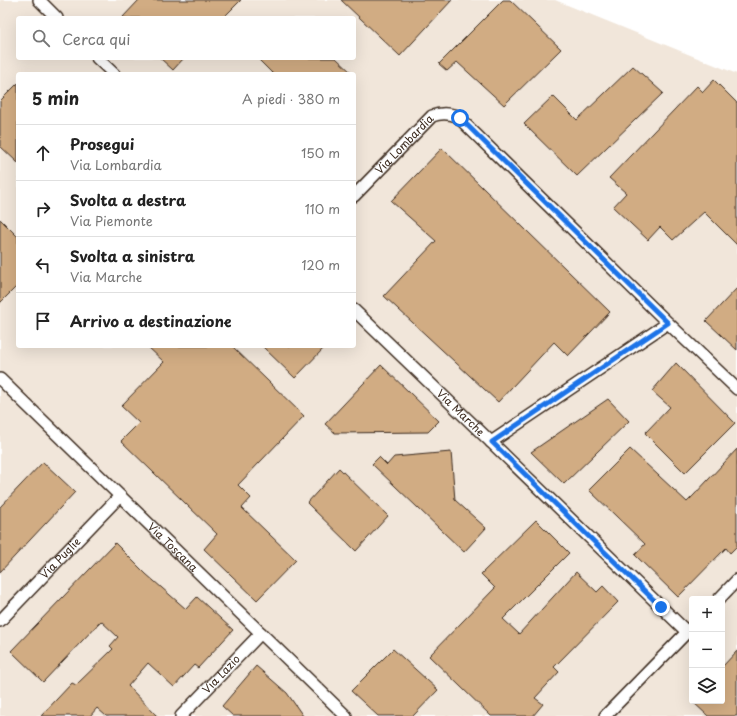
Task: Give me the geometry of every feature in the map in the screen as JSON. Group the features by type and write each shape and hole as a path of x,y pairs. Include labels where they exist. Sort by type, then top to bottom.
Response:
{"street":[{"path":"39,0 55,16"},
{"path":"99,60 112,72"},
{"name":"Via Lombardia","path":"356,194 432,116 439,114 452,114 460,118 668,323 737,388"},
{"name":"Via Marche","path":"356,312 689,630"},
{"path":"492,442 668,323"},
{"name":"Via Toscana","path":"0,379 346,716"},
{"name":"Via Puglie","path":"0,621 120,496"},
{"path":"722,596 737,580"},
{"path":"605,716 689,630"},
{"name":"Via Lazio","path":"181,716 261,633"}],"shaded area":[{"path":"0,0 555,0 737,74 737,716 0,716"}],"building":[{"path":"139,0 241,0 225,16 124,16"},
{"path":"341,0 452,0 400,56"},
{"path":"503,0 510,0 561,49 504,105 457,62 447,71 439,64"},
{"path":"162,60 182,60 173,70"},
{"path":"259,60 338,60 351,72 271,72"},
{"path":"633,66 663,93 577,176 524,124 553,96 577,120"},
{"path":"714,80 737,103 737,245 704,212 673,240 660,227 648,240 613,207 626,193 609,178 697,86 703,92"},
{"path":"16,85 16,161 0,146 0,101"},
{"path":"442,148 610,312 568,356 554,342 498,402 384,296 436,241 391,201"},
{"path":"0,219 16,235 16,287 0,303"},
{"path":"737,288 737,350 706,321"},
{"path":"149,348 234,348 304,416 238,485 251,498 242,508 296,560 257,600 204,549 217,534 121,441 139,423 121,406 164,362"},
{"path":"264,348 324,348 295,378"},
{"path":"676,363 735,423 685,473 645,433 670,407 652,391"},
{"path":"381,365 439,421 428,432 335,433 325,424"},
{"path":"608,399 629,421 564,484 531,452"},
{"path":"630,449 687,502 737,449 737,546 730,553 726,548 678,597 635,555 645,544 589,490"},
{"path":"451,452 455,500 486,528 464,552 372,464 379,457 387,465 394,457"},
{"path":"43,462 75,492 0,572 0,507"},
{"path":"339,468 388,516 356,551 307,503"},
{"path":"536,520 569,553 503,619 519,634 576,572 597,592 603,586 618,602 554,667 559,672 535,698 543,704 533,716 491,716 429,656 495,588 481,574"},
{"path":"115,543 146,574 186,609 197,597 233,630 198,668 194,665 174,687 148,663 128,686 157,716 106,716 97,708 90,716 41,716 72,683 76,685 113,649 110,646 118,637 101,621 43,682 11,651"},
{"path":"393,649 438,690 413,716 378,716 351,691"},
{"path":"737,651 737,716 708,716 695,704 725,704 725,664"},
{"path":"256,666 287,693 303,716 233,716 222,706"}],"route":[{"path":"460,118 668,323 492,442 661,607"}]}
